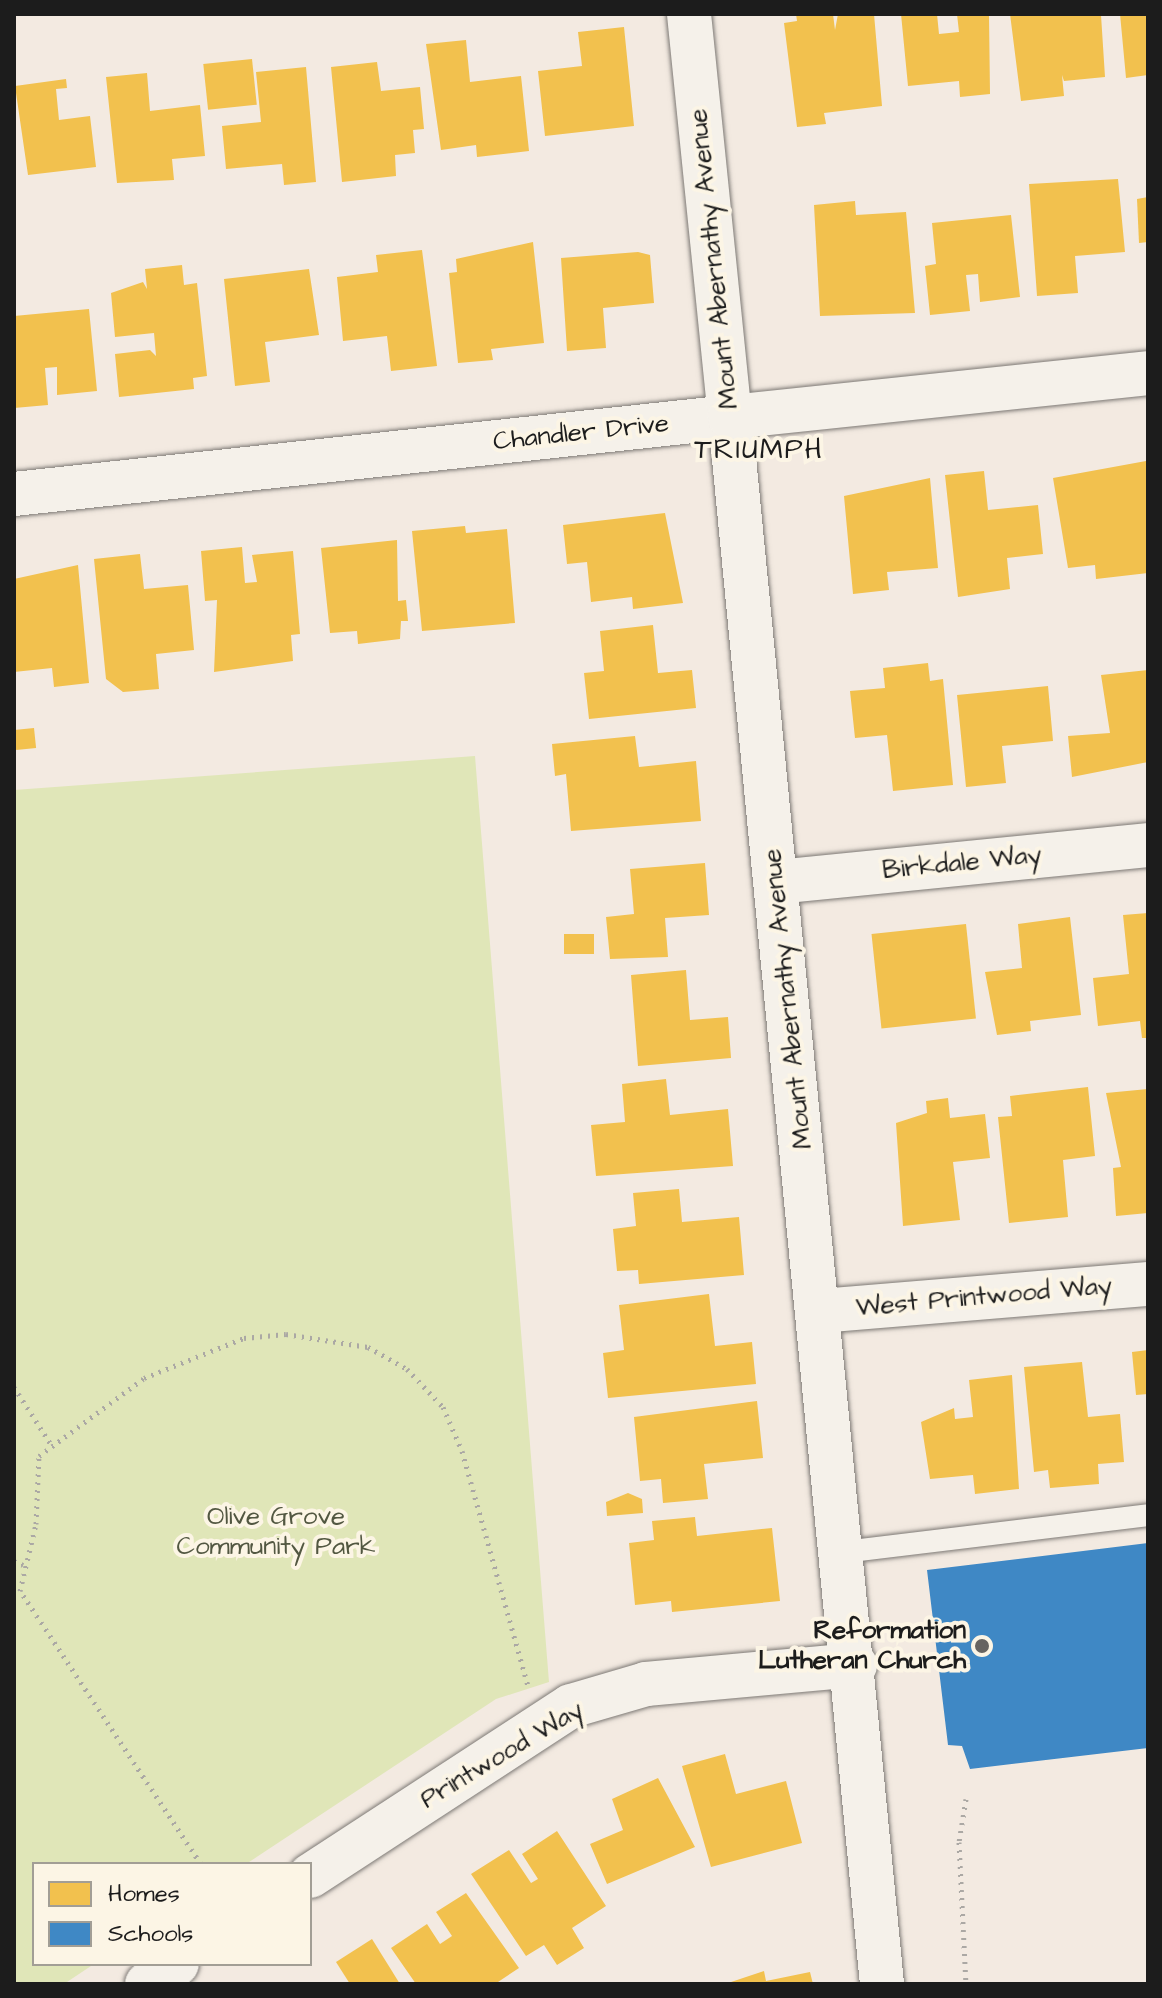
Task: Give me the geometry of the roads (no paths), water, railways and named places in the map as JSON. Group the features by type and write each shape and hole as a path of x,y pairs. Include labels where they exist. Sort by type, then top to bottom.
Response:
{"street":[{"name":"Mount Abernathy Avenue","path":"689,14 855,1665 882,1984"},
{"name":"Chandler Drive","path":"14,494 1148,373"},
{"name":"Birkdale Way","path":"777,882 1148,845"},
{"name":"West Printwood Way","path":"819,1311 1148,1284"},
{"name":"Printwood Way","path":"312,1875 571,1706 646,1684 855,1665"},
{"path":"147,1984 174,1966"}],"lane":[{"path":"843,1552 1148,1515"}],"place":[{"name":"Reformation Lutheran Church","path":"982,1646"}],"district":[{"name":"TRIUMPH","path":"759,450"}],"park label":[{"name":"Olive Grove Community Park","path":"276,1532"}]}
